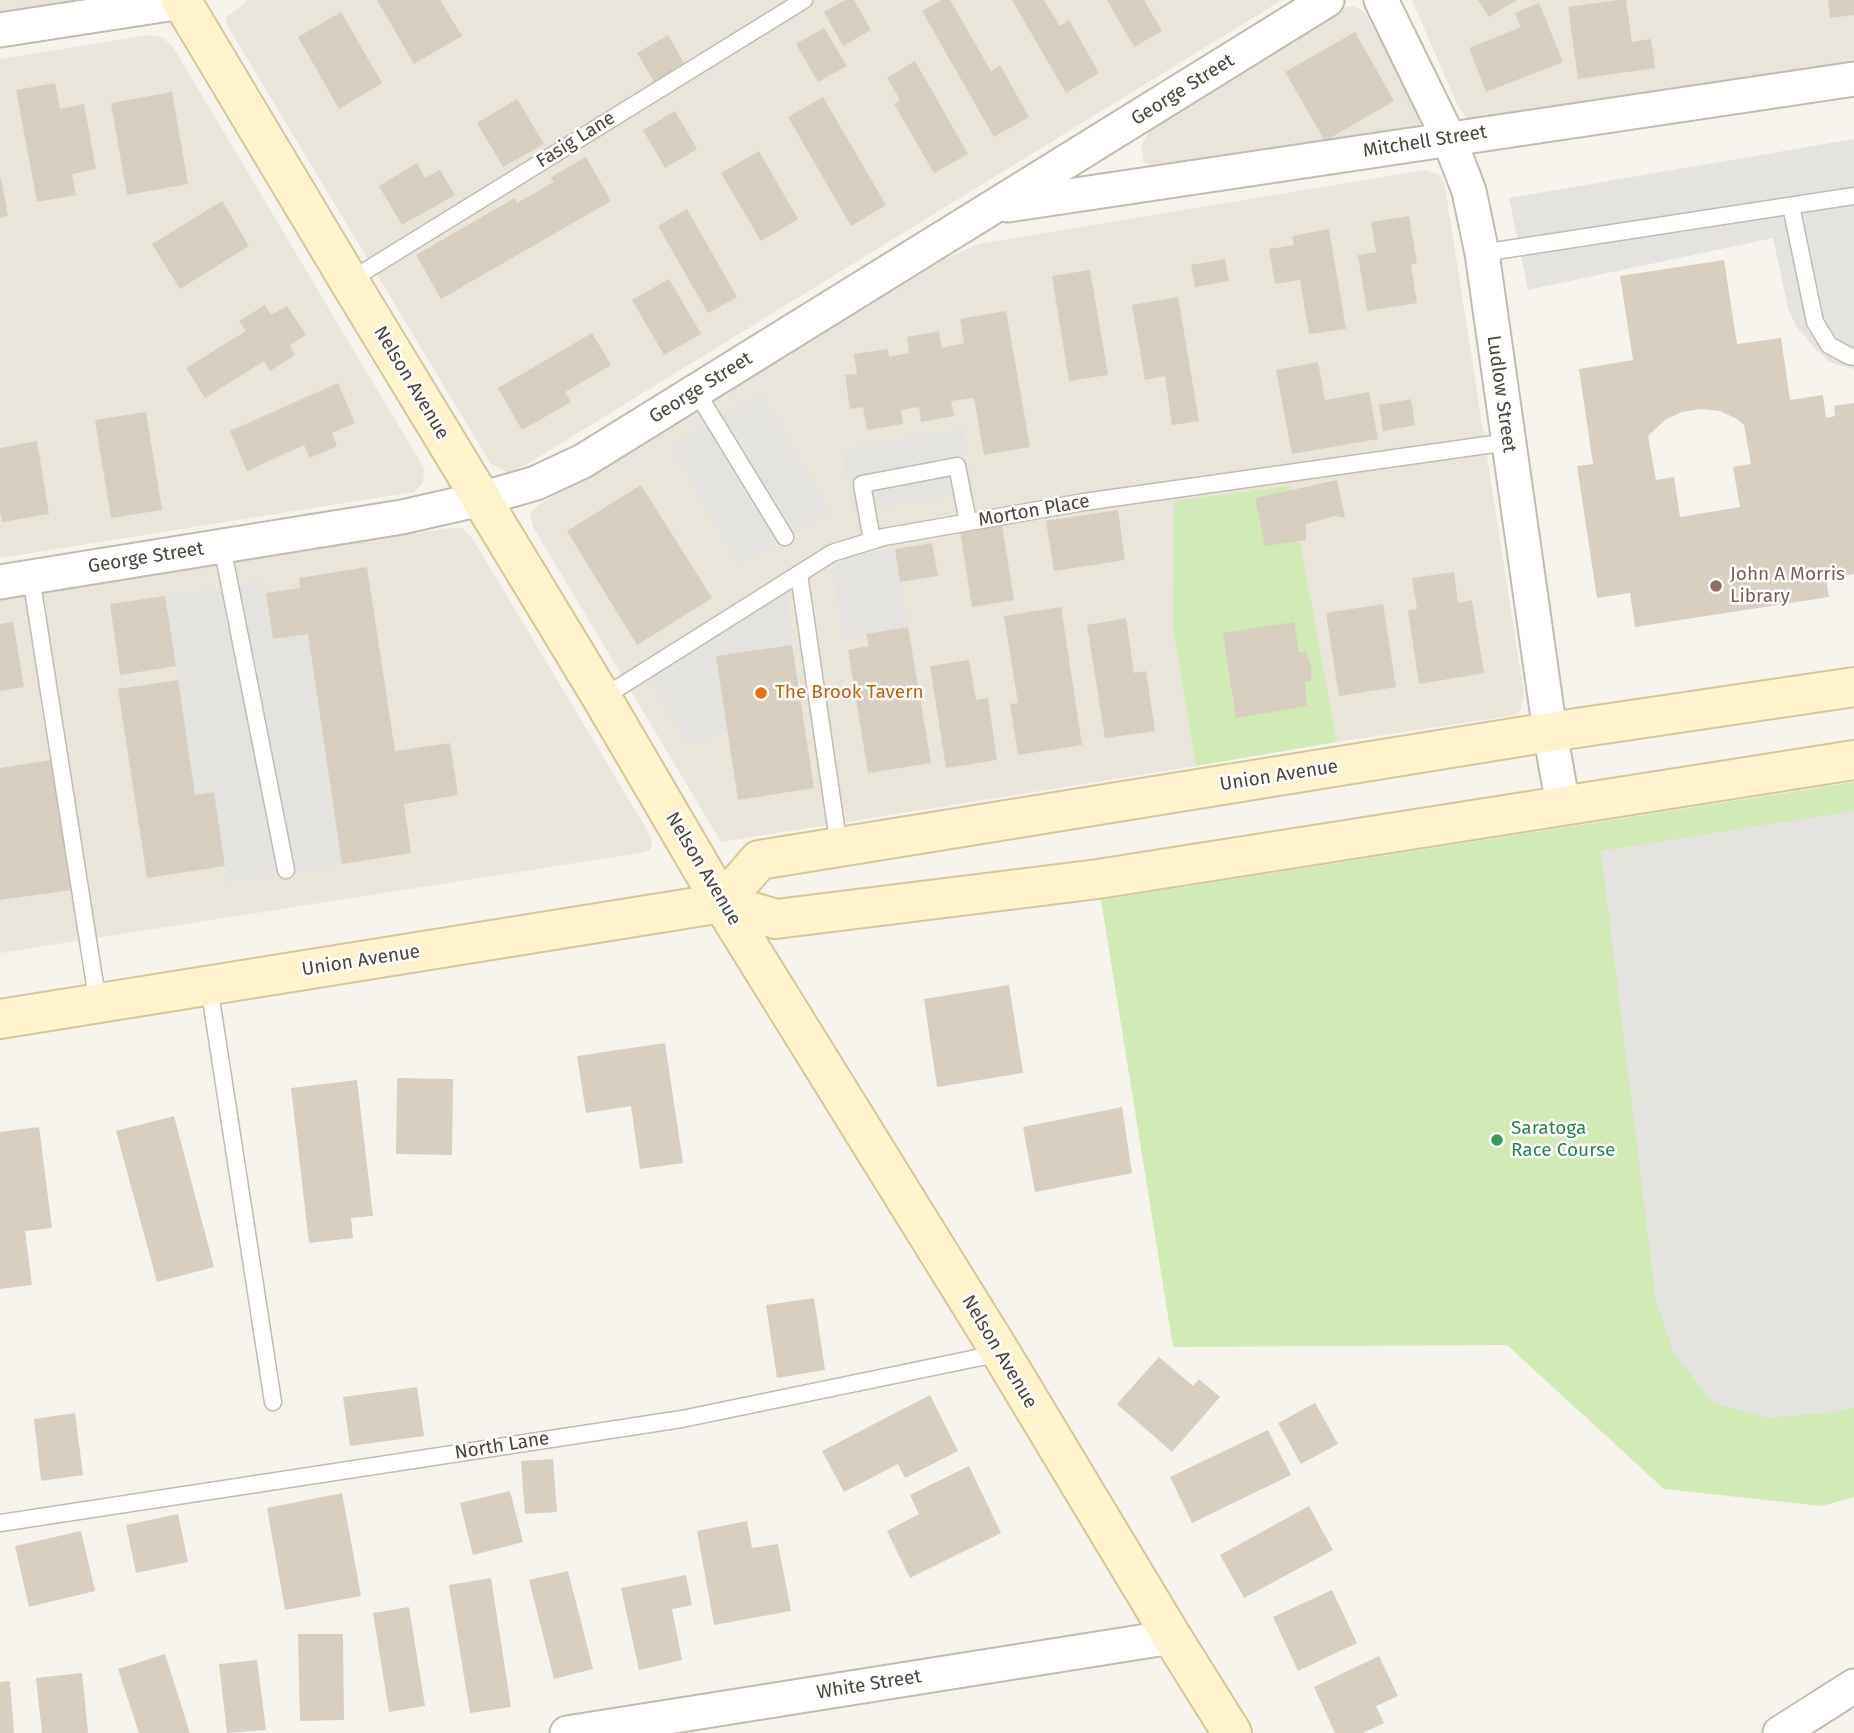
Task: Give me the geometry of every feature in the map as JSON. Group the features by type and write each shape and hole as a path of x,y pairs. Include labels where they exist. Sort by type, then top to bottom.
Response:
{"main road":[{"name":"Nelson Avenue","path":"183,1 722,902 1232,1733"},
{"name":"Union Avenue","path":"722,902 759,860 1550,732 1854,687"},
{"name":"Union Avenue","path":"0,1019 722,902 776,919 1098,879 1854,760"}],"street":[{"name":"George Street","path":"15,579 402,517 536,484 583,461 1327,0"},
{"name":"Ludlow Street","path":"1381,0 1449,139 1469,191 1482,253 1550,732 1563,806"},
{"path":"0,30 183,1"},
{"name":"Mitchell Street","path":"995,207 1854,79"},
{"name":"White Street","path":"567,1733 1172,1637"},
{"path":"1780,1733 1854,1686"}],"lane":[{"name":"Fasig Lane","path":"349,281 804,0"},
{"path":"1482,253 1854,196"},
{"path":"1791,206 1815,322 1829,345 1854,358"},
{"path":"696,391 785,537"},
{"name":"Morton Place","path":"602,698 832,553 872,540 1084,502 1508,442"},
{"path":"872,540 862,484 957,466 968,522"},
{"path":"222,546 286,870"},
{"path":"799,574 839,848"},
{"path":"15,579 98,1004"},
{"path":"209,986 273,1402"},
{"name":"North Lane","path":"0,1523 682,1419 1001,1353"}],"shaded area":[{"path":"0,0 94,0 0,15"},
{"path":"248,0 1282,0 526,465 507,472 491,464 231,32 225,18"},
{"path":"1412,0 1854,0 1854,62 1484,120 1468,119 1458,107"},
{"path":"1354,6 1364,12 1421,108 1422,122 1416,128 1162,173 1144,162 1141,145 1151,129 1335,9"},
{"path":"148,35 162,37 173,47 424,468 423,483 414,492 0,558 0,59"},
{"path":"1854,139 1854,369 1829,362 1796,326 1788,308 1773,238 1528,290 1509,198"},
{"path":"1424,170 1439,174 1445,186 1524,694 1521,709 1516,715 1337,742 1290,487 1173,631 1196,766 721,842 533,527 530,513 540,504 947,258 978,244"},
{"path":"763,394 830,514 738,565 671,446"},
{"path":"963,429 974,491 853,513 842,450"},
{"path":"462,528 472,538 647,830 652,841 650,850 0,953 0,598"},
{"path":"895,549 908,627 843,638 831,560"},
{"path":"264,581 273,639 308,634 342,864 227,882 214,792 195,795 165,596"},
{"path":"785,583 792,645 716,657 728,730 688,746 645,671"},
{"path":"1854,811 1854,1407 1836,1412 1768,1418 1713,1403 1673,1352 1656,1301 1601,851"}],"green space":[{"path":"1290,486 1337,742 1196,766 1173,631 1174,501"},
{"name":"Saratoga Race Course","path":"1854,782 1854,1497 1822,1506 1664,1489 1507,1345 1173,1347 1101,900"}],"building":[{"path":"377,0 440,0 462,36 414,64"},
{"path":"845,0 854,0 871,30 843,46 824,12"},
{"path":"942,0 950,0 991,71 1000,65 1029,117 994,137 922,11"},
{"path":"1012,0 1044,0 1060,26 1069,20 1099,73 1066,93"},
{"path":"1107,0 1144,0 1162,31 1134,47"},
{"path":"1478,0 1517,0 1489,17"},
{"path":"1626,0 1632,42 1651,39 1655,68 1578,79 1568,7"},
{"path":"1828,0 1854,0 1854,15 1830,18"},
{"path":"1539,3 1563,62 1486,92 1469,48 1521,27 1515,13"},
{"path":"341,12 382,83 339,109 298,37"},
{"path":"824,28 847,66 818,82 796,44"},
{"path":"1355,32 1394,101 1325,141 1285,72"},
{"path":"668,35 685,65 655,83 637,53"},
{"path":"915,61 968,154 934,173 894,104 900,100 887,78"},
{"path":"55,83 60,109 84,104 96,169 72,174 76,195 37,202 16,90"},
{"path":"172,92 188,184 127,195 111,103"},
{"path":"823,97 886,205 851,226 788,117"},
{"path":"517,99 544,144 503,167 477,123"},
{"path":"675,111 697,149 665,168 643,130"},
{"path":"759,151 798,219 761,241 721,173"},
{"path":"586,157 611,201 441,299 416,255 515,198 517,203 554,182 551,177"},
{"path":"417,163 425,178 440,170 455,195 402,225 379,186"},
{"path":"0,178 8,216 0,218"},
{"path":"222,201 249,246 180,289 152,244"},
{"path":"687,209 737,297 708,313 658,226"},
{"path":"1409,216 1417,263 1411,265 1417,303 1367,311 1358,255 1376,252 1371,222"},
{"path":"1329,229 1346,329 1309,334 1300,280 1275,284 1269,249 1294,245 1292,236"},
{"path":"1225,259 1229,281 1195,287 1191,265"},
{"path":"1724,260 1737,344 1781,338 1790,400 1823,395 1826,418 1835,416 1834,406 1854,403 1854,574 1826,578 1829,597 1635,627 1630,593 1597,598 1577,466 1593,464 1579,369 1633,360 1620,276","holes":["1701,409 1720,411 1744,425 1751,464 1733,467 1740,507 1680,517 1674,477 1656,480 1648,436 1665,420 1682,412"]},
{"path":"1090,270 1108,375 1069,381 1052,276"},
{"path":"669,279 701,334 664,355 632,300"},
{"path":"1178,297 1199,421 1172,425 1165,376 1145,380 1132,305"},
{"path":"265,305 271,315 287,306 306,335 290,345 295,355 270,371 264,361 205,398 186,368 246,331 239,321"},
{"path":"1006,311 1030,447 984,455 974,398 951,401 954,416 921,422 919,407 901,410 903,424 867,430 863,407 850,409 845,375 857,374 854,354 888,349 889,357 909,353 907,337 939,331 942,348 964,343 960,319"},
{"path":"592,333 611,365 565,392 571,402 522,430 498,388"},
{"path":"1318,362 1325,400 1369,392 1378,439 1292,454 1276,370"},
{"path":"338,383 355,423 332,433 337,446 310,458 304,445 247,471 230,431"},
{"path":"1411,399 1415,425 1383,431 1379,405"},
{"path":"146,412 162,510 111,518 95,420"},
{"path":"37,441 49,514 2,522 0,448"},
{"path":"1337,480 1345,518 1335,516 1306,524 1306,540 1265,546 1255,498"},
{"path":"641,485 712,598 637,645 567,531"},
{"path":"1118,510 1125,560 1054,571 1046,521"},
{"path":"1002,525 1014,600 972,607 960,531"},
{"path":"932,543 938,576 900,582 895,549"},
{"path":"367,567 395,751 450,743 458,795 404,804 411,853 342,864 308,634 273,639 266,593 300,588 299,578"},
{"path":"1454,572 1458,603 1472,600 1484,673 1419,684 1408,611 1417,609 1412,578"},
{"path":"165,596 176,666 120,675 110,604"},
{"path":"1383,604 1396,687 1339,696 1326,613"},
{"path":"1061,607 1082,745 1018,755 1010,704 1018,703 1004,616"},
{"path":"1126,618 1134,673 1146,671 1155,731 1105,738 1087,625"},
{"path":"13,622 24,687 0,691 0,624"},
{"path":"1294,622 1299,652 1306,652 1311,665 1311,681 1305,682 1307,706 1236,718 1223,633"},
{"path":"908,627 931,763 868,773 848,650 869,646 866,634"},
{"name":"The Brook Tavern","path":"792,645 814,788 738,800 716,656"},
{"path":"969,660 976,700 988,698 997,760 946,768 930,666"},
{"path":"178,680 195,795 214,792 225,866 147,878 118,689"},
{"path":"51,760 61,824 77,822 82,853 66,855 71,890 0,900 0,768"},
{"path":"1009,985 1023,1073 937,1087 924,999"},
{"path":"665,1043 683,1163 640,1169 631,1106 586,1113 577,1056"},
{"path":"397,1078 453,1079 452,1155 396,1154"},
{"path":"357,1080 373,1216 351,1218 353,1238 309,1243 291,1088"},
{"path":"1122,1107 1132,1173 1035,1192 1023,1127"},
{"path":"174,1116 214,1267 157,1282 116,1131"},
{"path":"39,1127 52,1228 25,1231 32,1285 0,1289 0,1132"},
{"path":"814,1298 825,1370 777,1378 766,1305"},
{"path":"1159,1357 1193,1386 1199,1379 1220,1397 1172,1452 1117,1404"},
{"path":"417,1387 424,1436 350,1446 343,1397"},
{"path":"930,1395 958,1451 905,1478 898,1464 844,1492 822,1451"},
{"path":"1315,1403 1338,1444 1301,1464 1278,1423"},
{"path":"75,1413 83,1475 41,1481 34,1419"},
{"path":"1268,1430 1291,1475 1192,1523 1170,1477"},
{"path":"553,1459 557,1512 525,1514 521,1461"},
{"path":"969,1466 1001,1533 910,1578 887,1531 919,1514 910,1495"},
{"path":"510,1491 523,1542 473,1555 460,1503"},
{"path":"342,1493 361,1596 285,1610 267,1508"},
{"path":"1309,1506 1333,1550 1244,1598 1220,1555"},
{"path":"178,1514 188,1562 136,1573 126,1525"},
{"path":"747,1521 752,1548 778,1544 791,1611 714,1625 697,1531"},
{"path":"81,1531 95,1591 29,1607 15,1546"},
{"path":"568,1571 593,1669 554,1679 529,1580"},
{"path":"686,1575 692,1605 672,1609 682,1660 639,1670 621,1588"},
{"path":"491,1578 511,1707 470,1713 449,1585"},
{"path":"1332,1590 1357,1643 1298,1671 1273,1617"},
{"path":"409,1607 425,1706 389,1712 373,1613"},
{"path":"298,1634 343,1634 344,1720 300,1721"},
{"path":"165,1654 190,1733 139,1733 118,1669"},
{"path":"1379,1656 1398,1696 1376,1706 1384,1723 1363,1733 1335,1733 1314,1687"},
{"path":"257,1660 266,1730 227,1733 219,1664"},
{"path":"82,1673 88,1733 42,1733 36,1678"},
{"path":"10,1681 14,1733 0,1733 0,1682"}],"place":[{"name":"John A Morris Library","path":"1716,586"},
{"name":"The Brook Tavern","path":"761,693"},
{"name":"Saratoga Race Course","path":"1497,1140"}]}
